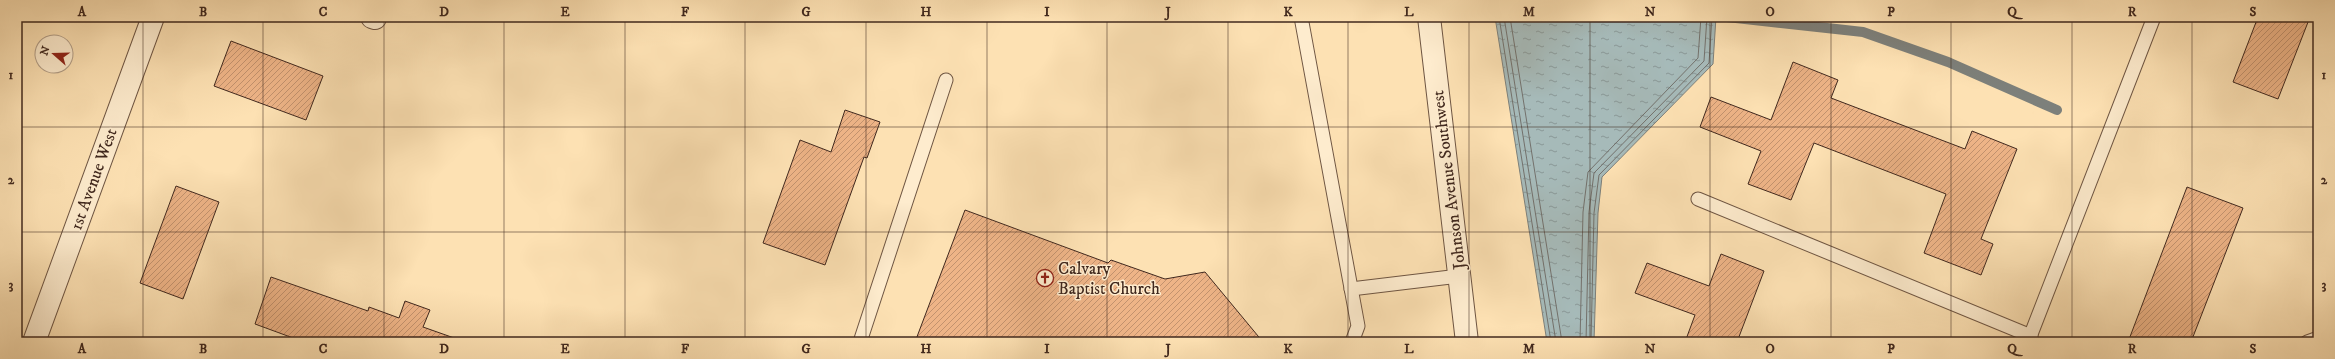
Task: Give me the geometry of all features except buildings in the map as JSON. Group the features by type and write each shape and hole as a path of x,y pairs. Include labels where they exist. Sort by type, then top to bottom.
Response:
{"street":[{"name":"1st Avenue West","path":"34,342 153,17"},
{"name":"Johnson Avenue Southwest","path":"1429,17 1467,342"},
{"path":"17,338 28,342"}],"lane":[{"path":"1301,17 1358,326 1352,342"},
{"path":"1698,199 2029,339 2154,17"},
{"path":"860,342 946,80"},
{"path":"1351,289 1459,276"},
{"path":"2308,342 2318,338"}],"water":[{"path":"1495,17 1716,17 1713,64 1602,177 1598,213 1594,342 1547,342"}],"waterway":[{"path":"1727,17 1863,32 1948,62 2057,110"}],"place":[{"name":"Calvary Baptist Church","path":"1045,278"}]}
